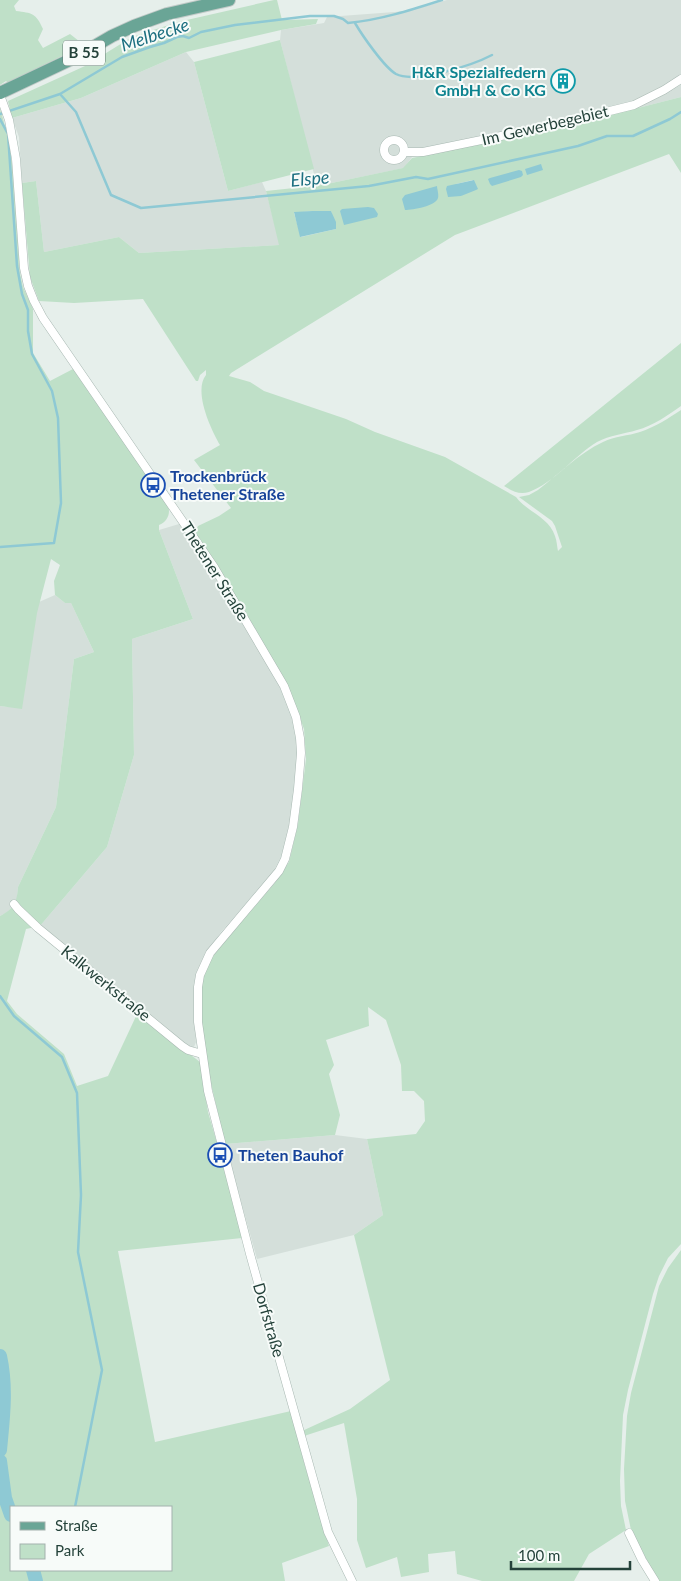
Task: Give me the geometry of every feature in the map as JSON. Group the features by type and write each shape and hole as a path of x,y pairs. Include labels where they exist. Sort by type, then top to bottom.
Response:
{"main road":[{"name":"B 55","path":"1,97 38,76 76,58 112,36 142,22 167,14 229,0"}],"street":[{"name":"Im Gewerbegebiet","path":"404,152 423,152 530,130 634,105 681,79"},
{"name":"Thetener Straße","path":"1,97 9,120 16,159 24,268 34,301 76,367 214,567 284,686 296,717 301,753 293,828 285,859 278,871 210,953 200,975 198,1022 202,1054"},
{"name":"Kalkwerkstraße","path":"14,904 38,928 182,1046 202,1054"},
{"name":"Dorfstraße","path":"202,1054 208,1091 224,1153 325,1522 333,1545 352,1581"},
{"path":"629,1533 642,1560 656,1581"}],"shaded area":[{"path":"447,0 681,0 681,97 548,131 412,157 404,168 317,186 280,40 281,30 324,23 327,17 408,11"},
{"path":"186,52 194,62 228,191 262,182 280,245 139,253 119,237 44,252 36,181 22,183 19,137 12,118 81,98"},
{"path":"179,524 182,525 229,596 274,675 290,708 297,742 299,764 292,812 283,853 272,874 221,932 208,951 195,983 196,1042 194,1047 187,1046 40,926 107,847 134,755 132,639 193,619 159,530"},
{"path":"55,595 65,603 71,603 94,652 74,659 56,807 18,887 17,901 8,912 0,916 0,706 7,707 39,602"},
{"path":"335,1135 367,1139 383,1215 354,1235 257,1259 225,1144"}],"green space":[{"path":"0,0 19,0 14,6 16,11 30,13 36,17 43,29 38,40 43,48 70,34 84,45 8,83 6,81 0,85"},
{"path":"277,0 282,20 318,19 316,24 281,30 186,52 81,98 12,118 8,101 85,66 132,37 178,22"},
{"path":"280,40 314,169 228,191 194,62"},
{"path":"681,97 681,173 669,154 455,235 229,376 250,382 264,391 346,419 375,432 445,457 516,497 543,519 552,529 558,551 562,547 552,521 519,497 529,495 538,490 577,458 603,442 646,430 681,410 681,1244 668,1258 659,1276 623,1415 620,1481 621,1506 626,1530 589,1554 574,1581 482,1581 457,1574 455,1551 428,1554 429,1572 401,1577 397,1557 366,1568 357,1540 357,1499 344,1423 304,1436 302,1431 350,1409 390,1380 354,1235 383,1215 367,1139 416,1134 425,1121 424,1101 414,1091 402,1091 401,1065 386,1020 368,1007 369,1026 326,1040 334,1065 329,1074 340,1115 335,1135 225,1144 202,1036 200,1003 203,978 208,964 221,945 274,884 289,862 298,824 306,759 304,729 287,685 247,615 195,532 198,526 231,508 194,460 220,445 208,420 202,400 202,382 206,375 206,370 196,381 143,299 74,303 39,301 30,277 22,183 36,181 44,252 119,237 139,253 279,245 266,191 322,185 403,168 412,158 548,131","holes":["473,180 461,196 456,184","331,211 336,229 301,237 294,213"]},
{"path":"0,109 6,128 13,169 20,273 23,287 33,309 33,353 50,381 73,369 168,506 168,517 159,525 159,530 193,619 132,639 134,755 107,847 40,926 26,929 7,1001 17,1014 64,1054 77,1086 108,1076 138,1012 200,1062 208,1112 236,1209 242,1238 118,1251 155,1442 291,1411 329,1546 282,1563 285,1581 0,1581 0,916 9,911 14,905 18,887 56,807 74,659 94,652 71,603 65,603 55,595 54,581 60,565 51,559 37,613 22,709 0,706"},
{"path":"681,343 681,406 649,426 597,442 538,488 529,492 519,493 504,486"},
{"path":"681,1250 681,1581 658,1581 652,1573 631,1530 625,1501 624,1469 627,1416 631,1393 659,1286 668,1268"}],"water":[{"path":"541,164 543,170 527,175 525,169"},
{"path":"519,170 522,171 523,175 521,177 492,186 488,179 490,178"},
{"path":"474,180 478,189 461,196 448,197 447,186"},
{"path":"437,186 438,198 436,201 429,205 405,210 402,199 405,195"},
{"path":"374,208 378,214 377,217 344,225 340,211 342,209"},
{"path":"331,211 336,222 336,229 300,237 294,212"}],"waterway":[{"name":"Melbecke","path":"60,94 122,57 177,37 189,38 201,32 235,25 310,16 334,16 348,23 360,22 442,0"},
{"path":"355,23 380,58 396,74 416,77 430,75 472,64 492,55"},
{"name":"Elspe","path":"0,114 60,94 76,112 111,195 141,208 369,186 416,177 428,179 578,146 607,136 633,136 681,112"},
{"path":"0,119 8,134 17,266 22,294 28,310 28,331 32,354 52,391 58,418 61,503 54,543 0,547"},
{"path":"0,996 14,1016 62,1057 77,1093 81,1195 78,1252 102,1370 75,1506"},
{"path":"0,1356 4,1391 0,1450"},
{"path":"0,1461 5,1498 10,1512"},
{"path":"33,1571 36,1581"},
{"path":"35,1576 39,1571"}],"place":[{"name":"H&R Spezialfedern GmbH & Co KG","path":"563,81"},
{"name":"Trockenbrück Thetener Straße","path":"153,485"},
{"name":"Theten Bauhof","path":"220,1155"}]}
